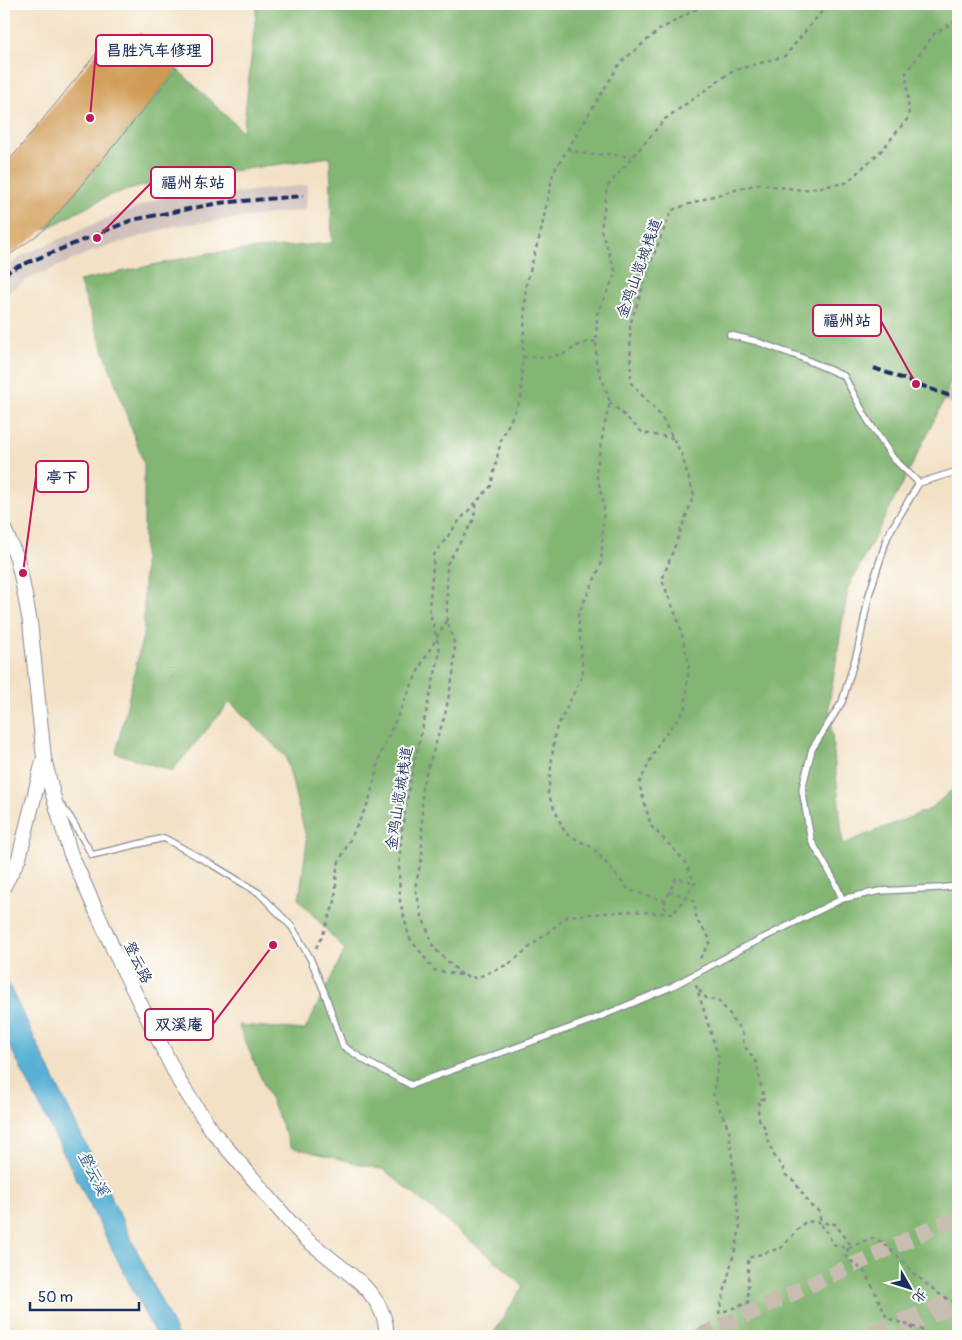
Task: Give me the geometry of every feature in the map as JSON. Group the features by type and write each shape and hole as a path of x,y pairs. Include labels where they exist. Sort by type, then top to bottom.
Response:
{"street":[{"name":"登云路","path":"4,530 16,558 30,622 44,758 53,795 77,870 131,984 179,1081 228,1150 306,1239 368,1290 379,1308 387,1333"},
{"path":"4,886 19,858 44,758"}],"lane":[{"path":"730,335 755,341 800,357 844,376 867,419 893,458 919,484"},
{"path":"842,899 834,880 811,840 802,789 812,749 842,702 858,649 869,595 888,535 919,484 958,471"},
{"path":"53,795 70,817 92,855 164,838 259,892 292,928 310,958 343,1046 368,1062 412,1085 592,1020 671,987 745,947 842,899 880,891 958,886"}],"path":[{"name":"金鸡山览城栈道","path":"673,914 630,911 568,916 509,964 476,978 434,970 409,937 400,901 399,868 402,829 410,786 440,652 429,608 434,555 459,521 491,486 501,440 521,398 526,284 541,231 553,173 620,63 659,30 702,4"},
{"path":"673,438 643,433 610,402 596,361 597,314 616,273 602,230 607,187 665,119 732,71 786,56 828,4"},
{"name":"金鸡山览城栈道","path":"696,883 684,860 651,826 639,784 658,744 685,709 689,664 679,622 662,580 694,495 681,453 662,416 632,383 630,325 652,259 672,210 713,196 758,184 802,190 846,183 881,151 909,117 906,74 934,34 958,18"},
{"path":"568,149 589,155 609,154 632,157"},
{"path":"523,357 564,354 582,344 596,341"},
{"path":"610,402 596,472 604,506 601,565 578,616 583,674 555,732 548,794 565,833 593,848 629,890 666,902"},
{"path":"462,975 434,948 422,916 415,887 422,858 422,786 445,714 453,676 456,646 446,620 447,564 473,521 477,502"},
{"path":"310,958 322,937 334,901 337,866 369,801 381,752 421,665 446,620"},
{"path":"676,878 696,883 673,914 663,907 666,902 676,878"},
{"path":"669,892 694,902 697,921 711,940 698,961 702,971 696,984 719,1059 713,1094 729,1130 740,1229 719,1313 748,1303 748,1258 781,1248 806,1222 835,1224 850,1244 845,1256 866,1273 887,1318 920,1329 930,1336"},
{"path":"697,989 708,1000 717,999 721,1002 743,1035 745,1047 756,1062 764,1099 759,1099 758,1113 759,1119 765,1128 769,1144 784,1173 794,1181 811,1206 819,1212 822,1228 827,1232 832,1242 840,1247 848,1248 873,1238 882,1242 914,1274 938,1294 948,1300 958,1302"},
{"path":"910,1325 915,1336"}],"shaded area":[{"path":"205,181 205,196 307,185 306,210 174,226 93,251 26,280 4,295 4,269 23,255 101,221"},
{"path":"875,362 958,393 958,406 874,374"}],"green space":[{"path":"257,4 958,4 958,325 954,333 951,380 943,402 906,477 848,588 829,704 843,844 930,809 958,785 958,1336 492,1336 523,1286 498,1263 384,1170 291,1147 238,1025 305,1030 345,950 299,900 307,841 286,757 230,702 172,771 116,753 144,631 144,464 79,281 209,253 332,243 330,157 162,181 110,195 44,230 177,69 243,132"}],"water":[{"name":"登云溪","path":"4,975 178,1336 156,1336 4,1035"}],"building":[{"path":"139,34 177,69 44,230 4,259 4,167 100,49"}],"tunnel":[{"path":"700,1336 933,1228 958,1219"},
{"path":"871,1336 958,1302"}],"railway":[{"path":"4,275 12,269 132,220 219,203 303,196"},
{"path":"874,368 958,399"}],"place":[{"name":"昌胜汽车修理","path":"90,118"},
{"name":"福州东站","path":"97,238"},
{"name":"福州站","path":"916,384"},
{"name":"亭下","path":"23,573"},
{"name":"双溪庵","path":"273,945"}]}
